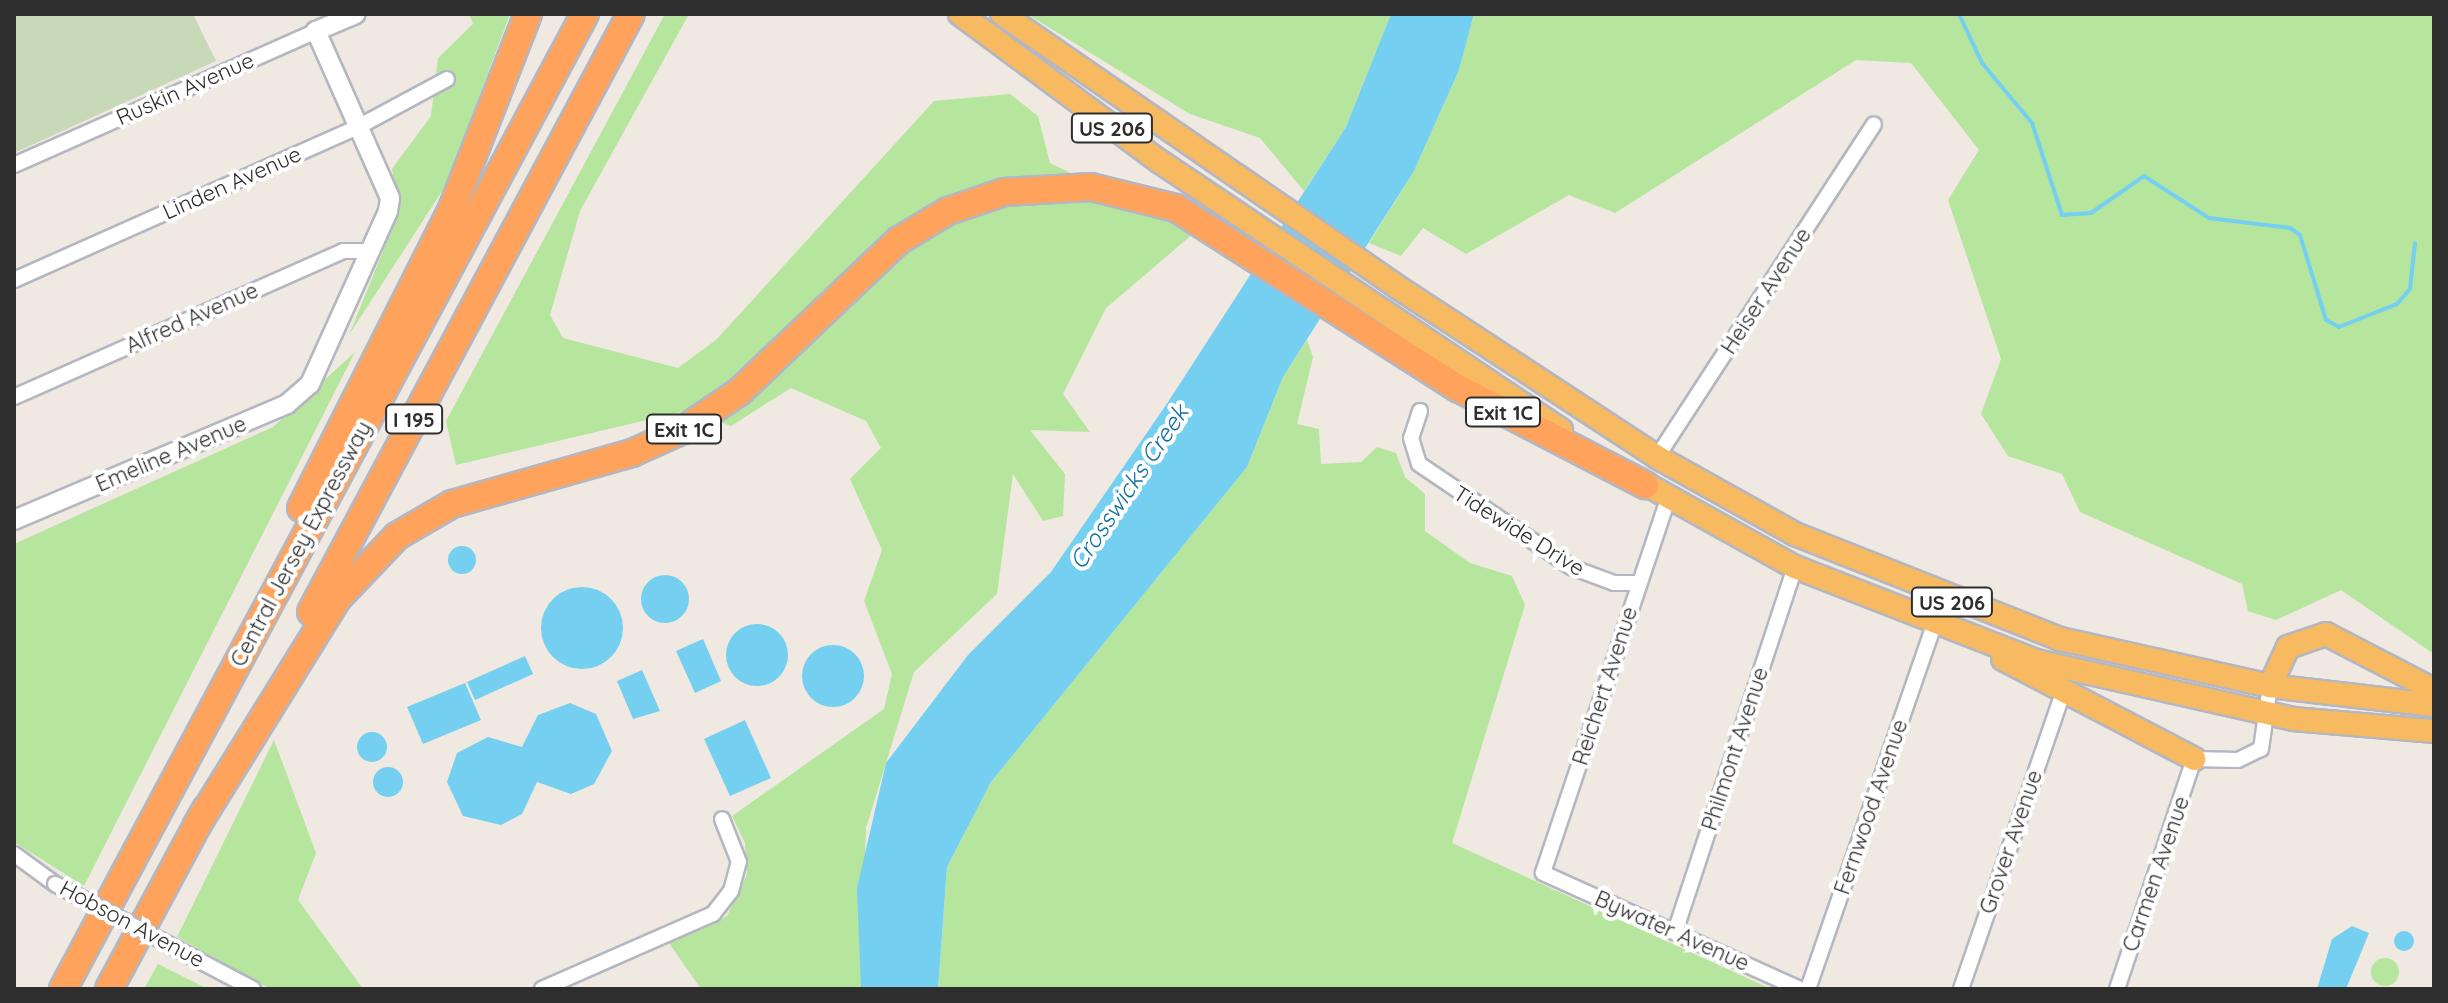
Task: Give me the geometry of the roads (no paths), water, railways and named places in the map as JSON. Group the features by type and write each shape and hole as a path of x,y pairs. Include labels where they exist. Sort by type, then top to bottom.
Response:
{"highway":[{"path":"194,744 295,519 452,209 528,14"},
{"path":"532,113 579,14"},
{"name":"Central Jersey Expressway","path":"63,989 585,14"},
{"name":"Central Jersey Expressway","path":"111,989 631,14"},
{"name":"US 206","path":"960,14 1268,235 1372,322"},
{"name":"US 206","path":"1002,14 1399,288 1657,457 1795,534 1971,609 2119,655 2270,686 2434,705"},
{"name":"Exit 1C","path":"197,825 337,599 397,536 452,504 632,453 683,430 739,392 922,224 1004,192 1091,187 1176,208 1645,485"},
{"name":"US 206","path":"1645,485 1795,567 1968,638 2089,676 2269,714 2431,732"},
{"path":"2270,686 2288,647 2326,634 2434,690"},
{"path":"1968,638 2062,695 2194,759"}],"street":[{"name":"Ruskin Avenue","path":"14,165 356,14"},
{"name":"Emeline Avenue","path":"14,520 287,404 317,373 372,251 390,198 316,31"},
{"name":"Linden Avenue","path":"14,280 358,127 447,79"},
{"name":"Heiser Avenue","path":"1657,457 1874,124"},
{"name":"Alfred Avenue","path":"14,397 343,251 372,251"},
{"name":"Tidewide Drive","path":"1420,411 1412,451 1447,485 1571,567 1614,583 1639,583"},
{"name":"Reichert Avenue","path":"1543,873 1668,499"},
{"name":"Philmont Avenue","path":"1675,932 1795,567"},
{"name":"Fernwood Avenue","path":"1808,989 1934,625"},
{"path":"2194,759 2250,757 2261,749 2269,714 2270,686"},
{"name":"Grover Avenue","path":"1961,989 2062,695"},
{"name":"Carmen Avenue","path":"2117,989 2194,759"},
{"path":"542,989 713,914 731,891 739,862 722,819"},
{"name":"Hobson Avenue","path":"14,854 55,884 253,989"},
{"name":"Bywater Avenue","path":"1543,873 1800,989"}],"water":[{"name":"Crosswicks Creek","path":"1391,14 1474,14 1459,70 1414,171 1283,377 1247,467 991,782 947,867 938,989 861,989 857,888 886,763 968,655 1051,572 1168,402 1346,127"},
{"path":"462,546 472,550 476,560 472,570 462,574 452,570 448,560 452,550"},
{"path":"665,575 682,582 689,599 682,616 665,623 648,616 641,599 648,582"},
{"path":"582,587 598,591 611,599 619,612 623,628 619,644 611,657 598,665 582,669 566,665 553,657 545,644 541,628 545,612 553,599 566,591"},
{"path":"751,624 763,624 779,633 786,643 786,667 779,677 763,686 751,686 731,672 726,661 726,649 740,629"},
{"path":"703,639 721,681 695,693 676,651"},
{"path":"827,645 839,645 855,654 862,664 862,688 855,698 839,707 827,707 807,693 802,682 802,670 816,650"},
{"path":"525,656 533,674 475,700 467,682"},
{"path":"642,670 660,711 633,719 617,681"},
{"path":"465,683 481,720 423,744 407,707"},
{"path":"570,703 596,714 612,751 594,784 571,794 537,782 522,814 501,825 463,816 447,782 457,753 488,737 522,747 538,715"},
{"path":"745,720 771,778 730,796 704,739"},
{"path":"372,732 383,736 387,747 383,758 372,762 361,758 357,747 361,736"},
{"path":"388,767 399,771 403,782 399,793 388,797 377,793 373,782 377,771"},
{"path":"2352,926 2369,933 2346,989 2317,989 2332,939"},
{"path":"2404,931 2411,934 2414,941 2411,948 2404,951 2397,948 2394,941 2397,934"}],"waterway":[{"path":"1959,14 1982,63 2032,123 2062,215 2091,213 2144,176 2209,218 2290,228 2300,235 2326,320 2339,327 2397,304 2410,289 2415,243"}]}
